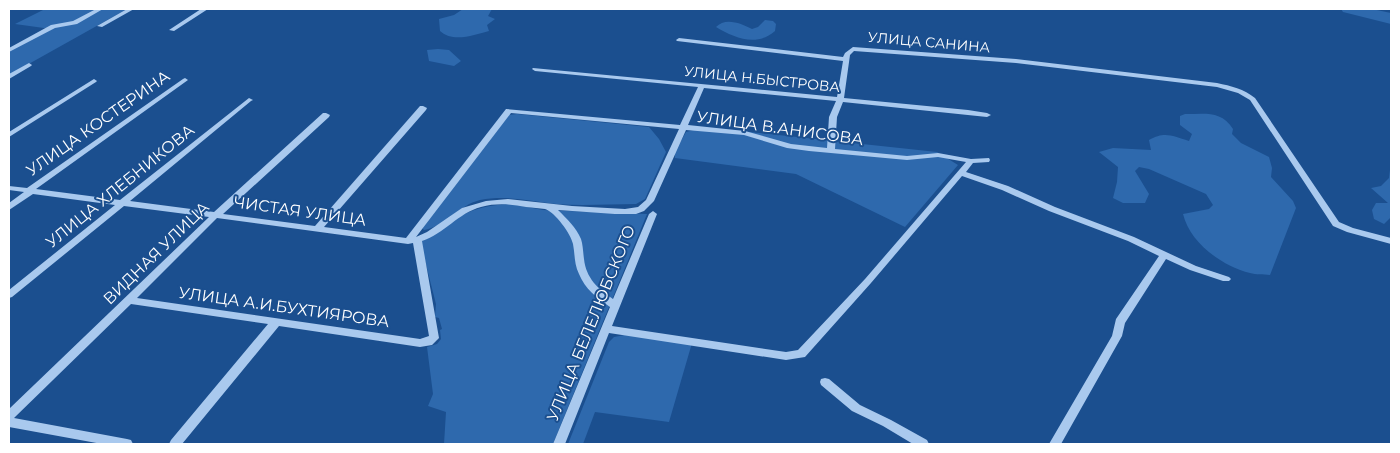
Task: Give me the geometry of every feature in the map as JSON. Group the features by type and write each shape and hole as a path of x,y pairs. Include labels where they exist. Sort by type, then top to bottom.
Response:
{"street":[{"path":"9,50 53,26 75,23 100,9"},
{"path":"100,26 131,9"},
{"path":"172,30 205,9"},
{"path":"679,40 846,59 840,100 833,117 831,150"},
{"name":"УЛИЦА САНИНА","path":"846,59 849,51 858,49 1016,61 1216,85 1245,93 1253,99 1336,224 1355,232 1376,235 1391,241"},
{"path":"9,77 29,66"},
{"name":"УЛИЦА Н.БЫСТРОВА","path":"535,69 987,115"},
{"name":"УЛИЦА КОСТЕРИНА","path":"9,206 185,80"},
{"path":"9,135 94,81"},
{"name":"УЛИЦА БЕЛЕЛЮБСКОГО","path":"641,209 650,201 702,85"},
{"name":"УЛИЦА ХЛЕБНИКОВА","path":"9,295 249,100"},
{"path":"318,228 423,108"},
{"name":"УЛИЦА В.АНИСОВА","path":"412,241 509,111 745,134 790,146 907,158 938,155 971,161 986,160"},
{"name":"ВИДНАЯ УЛИЦА","path":"9,416 217,214 326,115"},
{"path":"607,329 794,356 806,349 898,247 971,161"},
{"path":"960,173 1005,188 1052,209 1131,239 1193,268 1226,279"},
{"name":"ЧИСТАЯ УЛИЦА","path":"9,188 412,241"},
{"path":"412,241 428,236 460,212 476,206 512,202 550,207 626,211 641,209"},
{"path":"550,207 577,238 581,272 588,284 600,296 615,305"},
{"name":"УЛИЦА БЕЛЕЛЮБСКОГО","path":"559,444 653,214"},
{"name":"УЛИЦА А.И.БУХТИЯРОВА","path":"128,300 420,343 428,342 434,338 412,241"},
{"path":"1055,444 1117,336 1120,322 1164,255"},
{"path":"174,444 276,322"},
{"path":"825,382 856,408 923,444"},
{"path":"9,422 127,444"}],"shaded area":[{"path":"45,9 127,9 9,75 9,51 51,29 15,24"},
{"path":"463,9 492,9 488,16 495,19 487,25 489,31 470,36 451,37 440,31 439,19 454,15"},
{"path":"1341,9 1372,9 1391,13 1391,24 1343,12"},
{"path":"765,20 773,21 776,24 775,31 761,39 753,40 730,35 716,27 724,22 728,22 738,23 752,29 758,27"},
{"path":"427,50 449,50 461,61 454,66 429,61"},
{"path":"517,114 649,127 659,139 666,152 645,199 636,204 566,205 518,199 480,200 465,206 438,225 424,230 422,228 509,115"},
{"path":"1185,114 1212,114 1228,123 1233,129 1232,134 1241,143 1269,157 1272,168 1271,177 1293,201 1296,208 1270,275 1252,274 1229,265 1209,252 1192,234 1183,214 1209,209 1213,205 1206,194 1149,169 1139,167 1135,171 1149,194 1145,203 1123,203 1113,198 1118,167 1099,152 1113,148 1151,150 1149,140 1164,135 1189,141 1192,134 1180,125 1180,116"},
{"path":"694,130 741,131 937,152 958,165 905,227 796,174 675,158 675,152 686,132"},
{"path":"1391,162 1391,217 1384,224 1374,219 1372,210 1376,203 1388,203 1371,188 1381,186 1389,178"},
{"path":"512,204 543,210 647,214 553,444 444,444 446,412 428,406 433,394 427,347 437,344 441,339 440,330 442,329 439,318 435,317 436,304 420,241 463,215 484,207"},
{"path":"625,335 692,343 669,422 595,412 583,444 568,444 609,342 614,337"}]}
